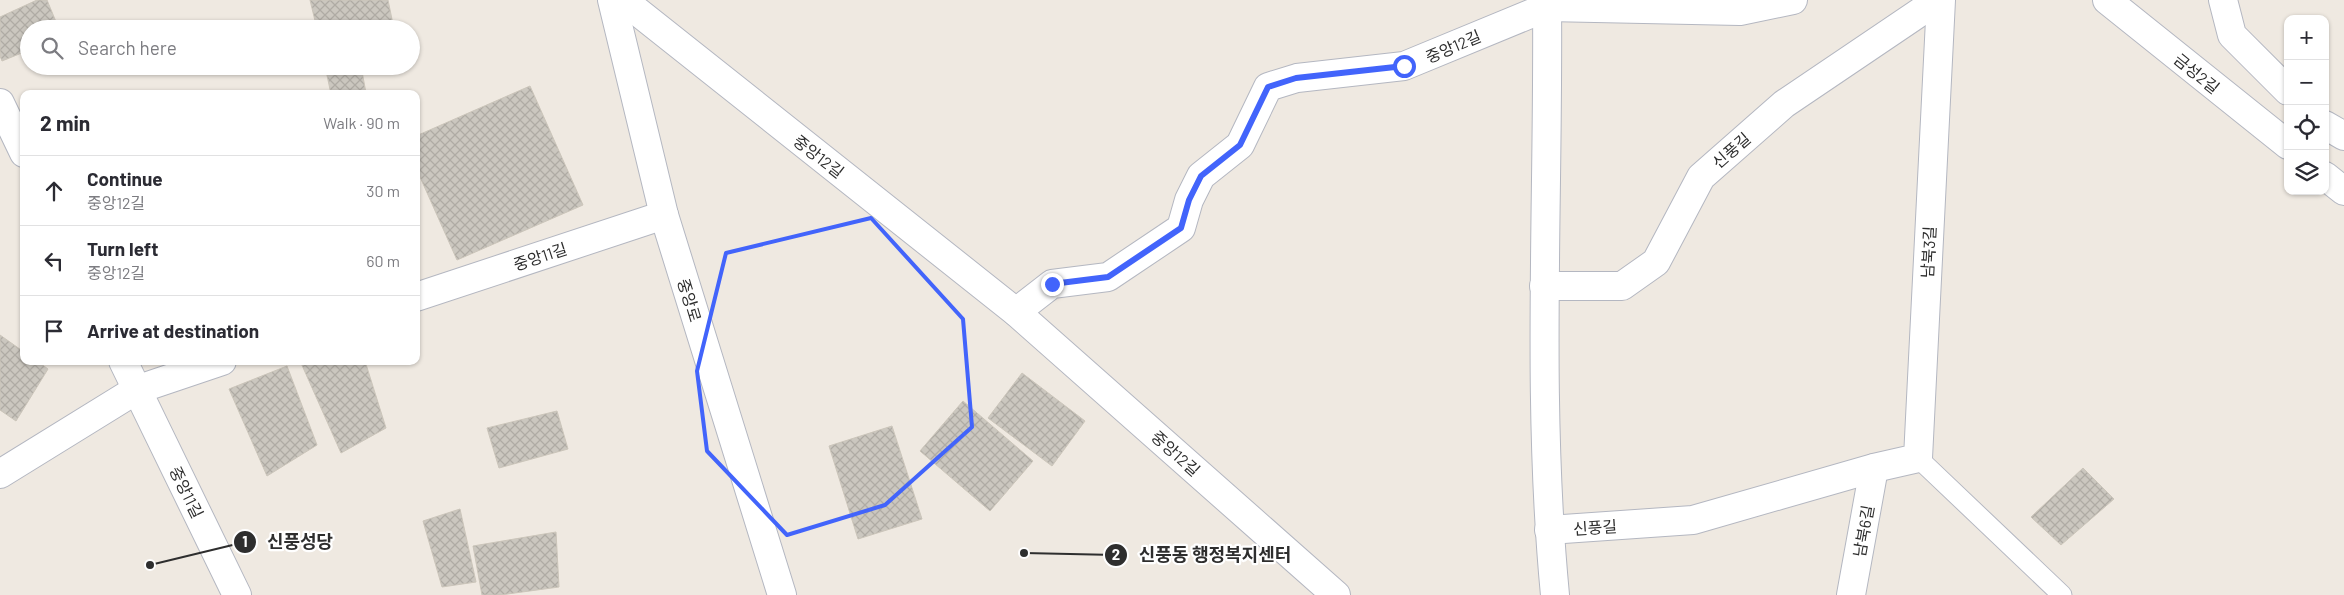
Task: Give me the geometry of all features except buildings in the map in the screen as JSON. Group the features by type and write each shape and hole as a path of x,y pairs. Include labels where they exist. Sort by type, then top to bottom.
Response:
{"street":[{"name":"중앙로","path":"612,0 664,215 782,595"},
{"name":"중앙12길","path":"623,0 1016,312 1336,595"},
{"path":"1547,3 1740,11 1793,0"},
{"name":"신풍길","path":"1544,286 1622,286 1656,262 1701,177 1784,104 1939,0"},
{"name":"남북3길","path":"1918,458 1939,0"},
{"name":"금성2길","path":"2107,0 2284,143"},
{"path":"2223,0 2232,35 2284,87"},
{"name":"중앙12길","path":"1016,312 1052,284 1108,277 1181,228 1189,200 1201,176 1240,145 1268,87 1296,78 1404,66 1547,3"},
{"name":"신풍길","path":"1547,3 1544,286 1549,530 1555,595"},
{"path":"0,103 20,145"},
{"path":"2329,127 2344,136"},
{"path":"2329,179 2344,191"},
{"name":"중앙11길","path":"420,296 664,215"},
{"name":"중앙11길","path":"125,365 238,595"},
{"path":"0,474 136,390 210,365"},
{"path":"1874,468 1918,458"},
{"name":"신풍길","path":"1549,530 1693,520 1874,468"},
{"name":"남북6길","path":"1852,595 1874,468"}],"lane":[{"path":"1918,458 2062,595"}],"highlighted area":[{"path":"871,218 963,319 972,427 885,505 787,535 707,451 697,371 726,253"}],"place":[{"name":"신풍동 행정복지센터","path":"1024,553"},
{"name":"신풍성당","path":"150,565"}],"route":[{"path":"1052,284 1108,277 1143,256 1181,228 1189,200 1201,176 1240,145 1268,87 1296,78 1404,66"}]}
